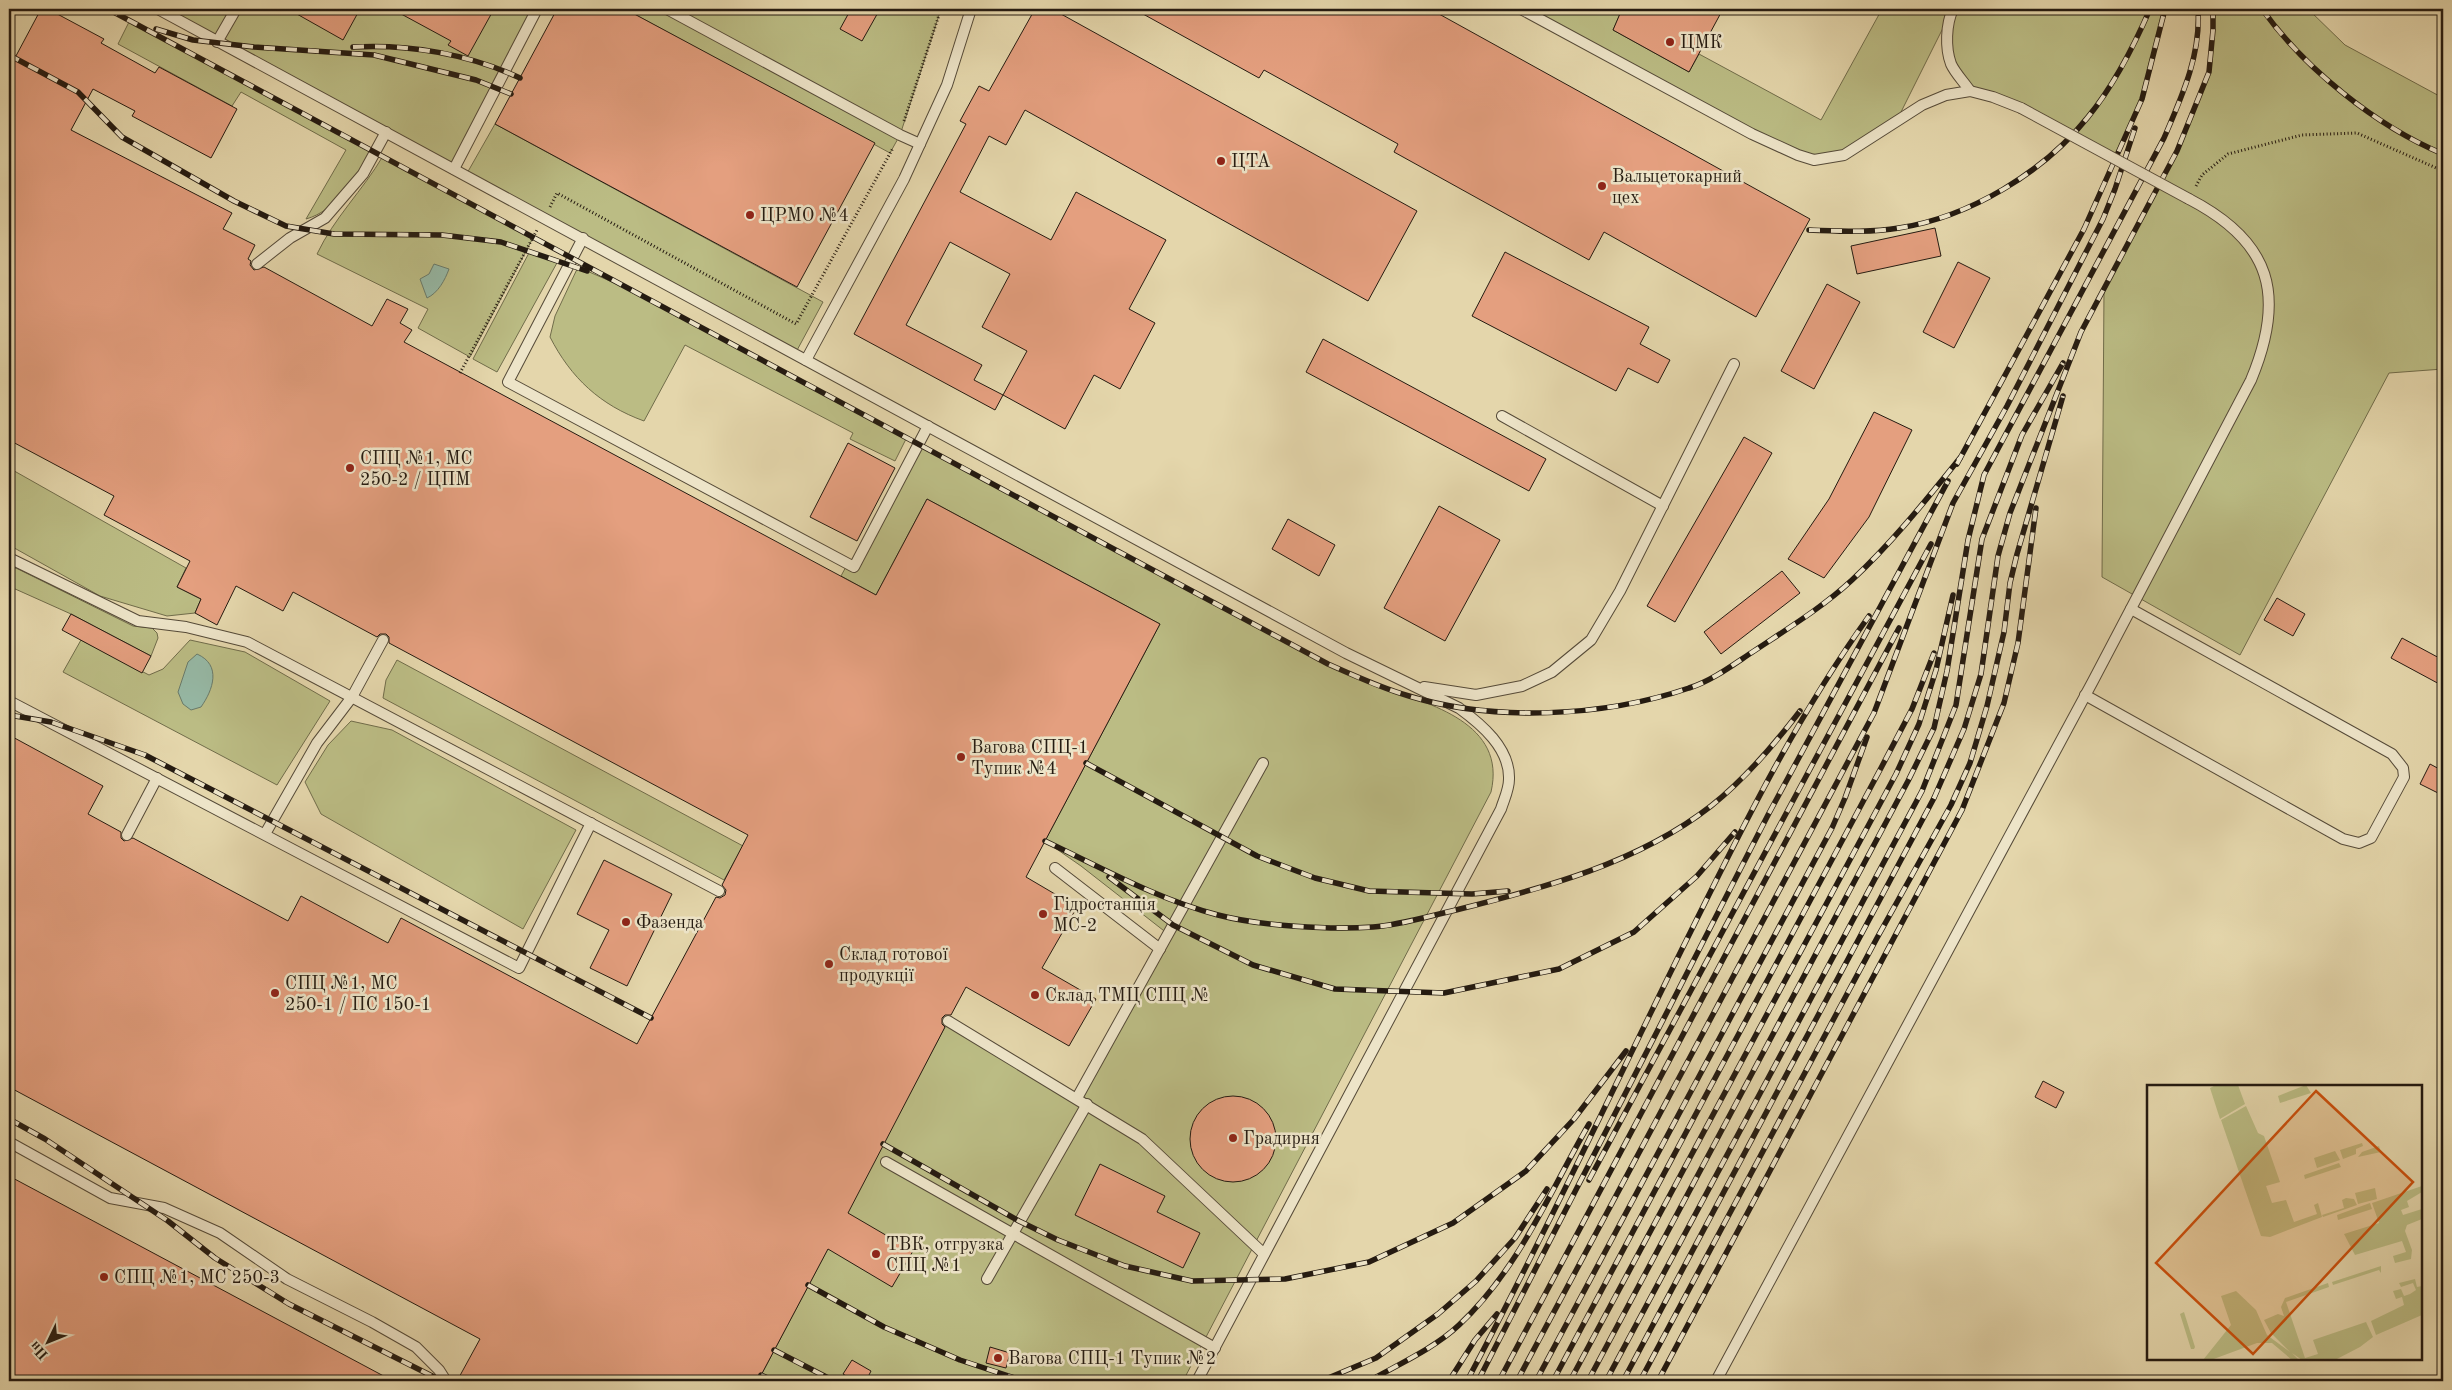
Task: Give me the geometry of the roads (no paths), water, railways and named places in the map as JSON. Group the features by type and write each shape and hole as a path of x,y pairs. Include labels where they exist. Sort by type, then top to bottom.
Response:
{"lane":[{"path":"158,9 1346,653 1416,685 1459,708 1475,719 1492,737 1509,768 1508,790 1501,809 1197,1381"},
{"path":"217,42 236,9"},
{"path":"454,169 537,9"},
{"path":"667,9 920,144"},
{"path":"806,360 904,179 947,85 971,9"},
{"path":"1522,9 1752,134 1798,155 1814,160 1844,155 1922,105 1946,95 1970,90 1993,97 2021,108 2206,208 2233,228 2252,250 2265,271 2271,299 2269,325 2264,350 2251,380 2131,609 1716,1381"},
{"path":"1952,9 1947,36 1949,52 1952,65 1970,90"},
{"path":"257,264 290,238 325,218 362,174 386,132"},
{"path":"583,238 508,382 854,567 928,426"},
{"path":"1416,685 1476,695 1522,686 1552,672 1591,640 1620,591 1734,364"},
{"path":"1502,416 1663,506"},
{"path":"9,558 138,621 186,627 248,642 719,891"},
{"path":"2085,695 2343,839 2359,843 2371,838 2404,777 2403,768 2392,754 2131,609"},
{"path":"265,834 317,743 352,697 383,640"},
{"path":"9,701 519,968 591,823"},
{"path":"1077,1098 1263,763"},
{"path":"127,835 157,778"},
{"path":"1055,868 1160,949"},
{"path":"948,1021 1142,1139 1264,1254"},
{"path":"987,1279 1087,1104"},
{"path":"9,1142 110,1198 164,1208 220,1233 287,1279 372,1322 416,1347 446,1381"},
{"path":"886,1162 1215,1348"}],"railway":[{"path":"108,9 1328,664 1409,696 1477,710 1549,713 1621,705 1656,698 1698,685 1731,667 1817,609 1841,590 1895,536 1960,458"},
{"path":"1809,230 1865,231 1899,228 1952,214 2004,189 2050,156 2088,117 2123,65 2150,9"},
{"path":"1957,464 2084,229 2142,99 2165,9"},
{"path":"1588,1381 1908,781 1934,728 1947,671 1968,540 1984,475 2164,138 2189,75 2196,43 2198,9"},
{"path":"1623,1381 1934,798 1964,729 1981,674 1998,556 2010,513 2081,332 2177,151 2209,72 2213,9"},
{"path":"2262,9 2299,53 2343,93 2392,128 2443,154"},
{"path":"156,29 193,40 254,47 374,55 476,80 511,94"},
{"path":"353,47 396,47 438,52 480,63 520,78"},
{"path":"9,55 78,92 122,137 234,201 286,226 334,234 442,235 501,242 587,271"},
{"path":"1517,1381 1874,713 1953,503 2007,406 2103,219 2135,128"},
{"path":"1606,1381 1922,791 1956,705 1982,539 2022,435 2063,363"},
{"path":"1640,1381 1877,938 1951,805 1970,763 1987,706 2004,632 2010,583 2017,554 2063,396"},
{"path":"1478,1381 1768,815 1948,481"},
{"path":"1658,1381 1962,810 2004,703 2018,643 2036,508"},
{"path":"1589,1180 1931,544"},
{"path":"1570,1381 1896,774 1919,724 1936,670 1953,595"},
{"path":"1467,1381 1550,1219 1748,818 1817,695 1869,616"},
{"path":"1499,1381 1899,628"},
{"path":"1553,1381 1912,709 1934,653"},
{"path":"1045,841 1151,892 1218,915 1254,922 1316,927 1356,928 1394,924 1489,902 1556,882 1589,871 1653,843 1683,826 1724,796 1759,761 1800,711"},
{"path":"9,715 51,722 145,755 651,1018"},
{"path":"1536,1381 1832,828 1867,737"},
{"path":"1086,763 1257,856 1315,878 1369,891 1472,894 1508,891"},
{"path":"1109,877 1173,925 1253,965 1335,989 1444,993 1559,969 1634,932 1697,876 1735,832"},
{"path":"883,1144 1019,1221 1058,1240 1125,1266 1192,1281 1285,1279 1369,1262 1453,1223 1526,1171 1574,1119 1626,1051"},
{"path":"9,1119 45,1139 168,1221 215,1258 289,1304 442,1381"},
{"path":"1369,1381 1416,1356 1439,1341 1459,1325 1480,1303 1499,1280 1532,1229 1589,1124"},
{"path":"1321,1381 1376,1358 1438,1314 1476,1281 1515,1238 1547,1189"},
{"path":"808,1285 884,1327 960,1360 1024,1381"},
{"path":"1449,1381 1475,1340 1497,1314"},
{"path":"774,1350 834,1381"},
{"path":"761,1375 774,1381"}],"place":[{"name":"ЦМК","path":"1670,42"},
{"name":"ЦТА","path":"1221,161"},
{"name":"Вальцетокарний цех","path":"1602,186"},
{"name":"ЦРМО №4","path":"750,215"},
{"name":"СПЦ №1, МС 250-2 / ЦПМ","path":"350,468"},
{"name":"Вагова СПЦ-1 Тупик №4","path":"961,757"},
{"name":"Гідростанція МС-2","path":"1043,914"},
{"name":"Фазенда","path":"626,922"},
{"name":"Склад готової продукції","path":"829,964"},
{"name":"СПЦ №1, МС 250-1 / ПС 150-1","path":"275,993"},
{"name":"Склад ТМЦ СПЦ №","path":"1035,995"},
{"name":"Градирня","path":"1233,1138"},
{"name":"ТВК, отгрузка СПЦ №1","path":"876,1254"},
{"name":"СПЦ №1, МС 250-3","path":"104,1277"},
{"name":"Вагова СПЦ-1 Тупик №2","path":"998,1358"}]}
